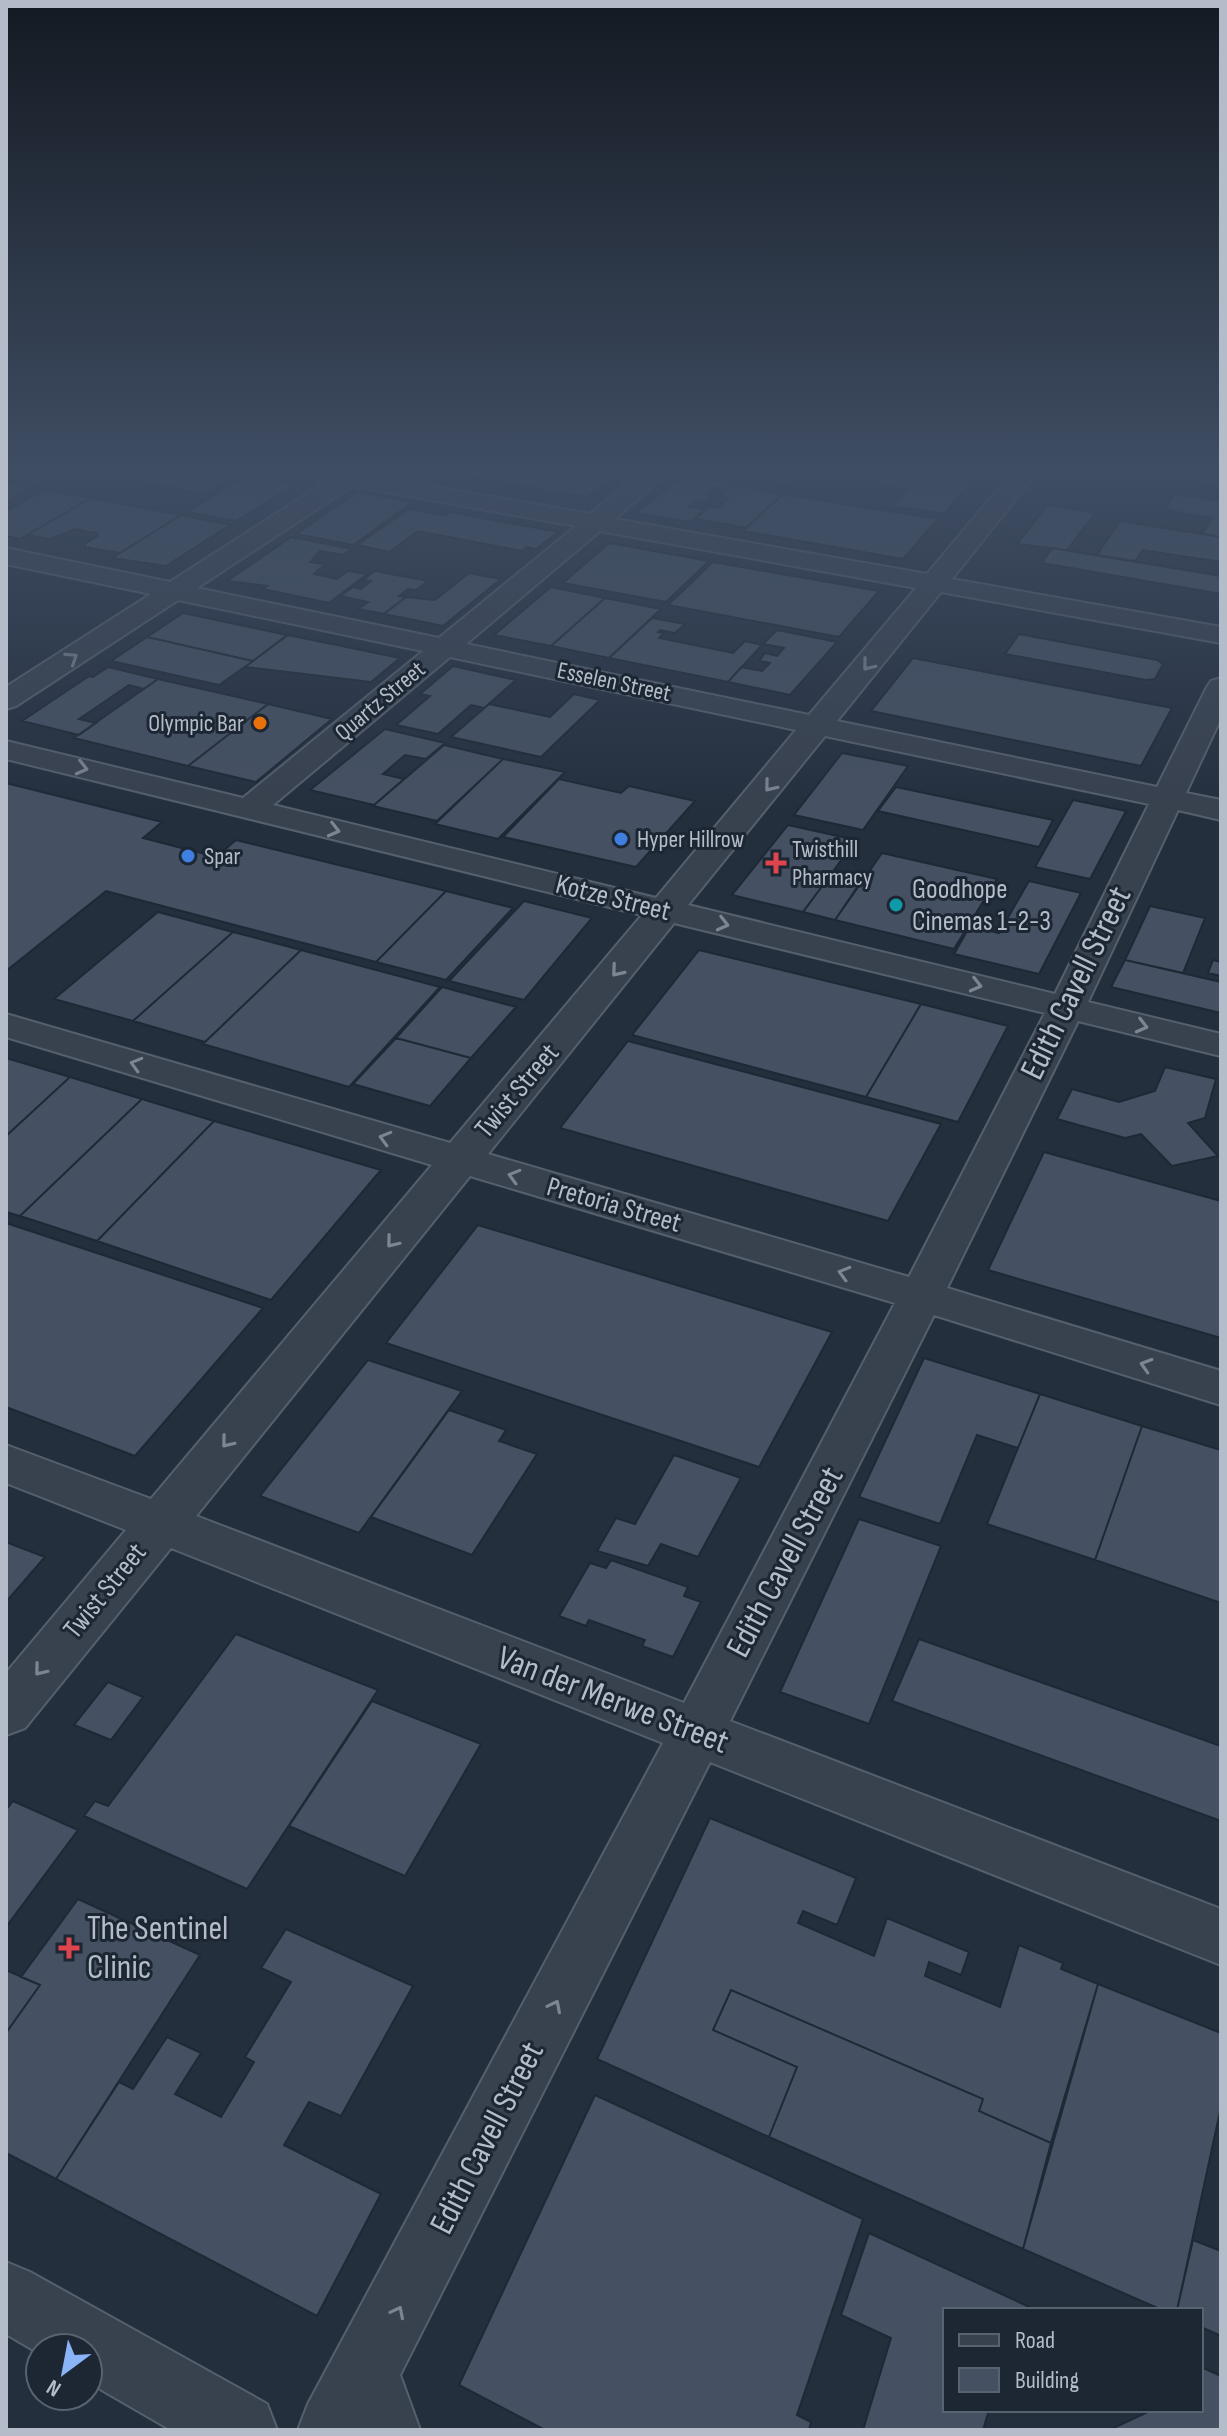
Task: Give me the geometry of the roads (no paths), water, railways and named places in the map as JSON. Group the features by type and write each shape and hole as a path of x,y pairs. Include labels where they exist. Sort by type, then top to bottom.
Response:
{"street":[{"name":"Esselen Street","path":"144,584 1221,810"},
{"path":"6,700 186,584"},
{"name":"Quartz Street","path":"249,809 521,584"},
{"name":"Twist Street","path":"6,1712 934,584"},
{"path":"939,584 1221,635"},
{"name":"Edith Cavell Street","path":"361,2412 696,1733 843,1451 919,1295 1067,1007 1221,687"},
{"name":"Kotze Street","path":"6,750 1221,1045"},
{"name":"Pretoria Street","path":"6,1025 919,1295 1221,1388"},
{"name":"Van der Merwe Street","path":"6,1463 1221,1937"},
{"path":"6,2296 241,2430"}],"place":[{"name":"Olympic Bar","path":"260,723"},
{"name":"Hyper Hillrow","path":"621,839"},
{"name":"Spar","path":"188,856"},
{"name":"Twisthill Pharmacy","path":"776,863"},
{"name":"Goodhope Cinemas 1-2-3","path":"896,905"},
{"name":"The Sentinel Clinic","path":"69,1948"}]}
